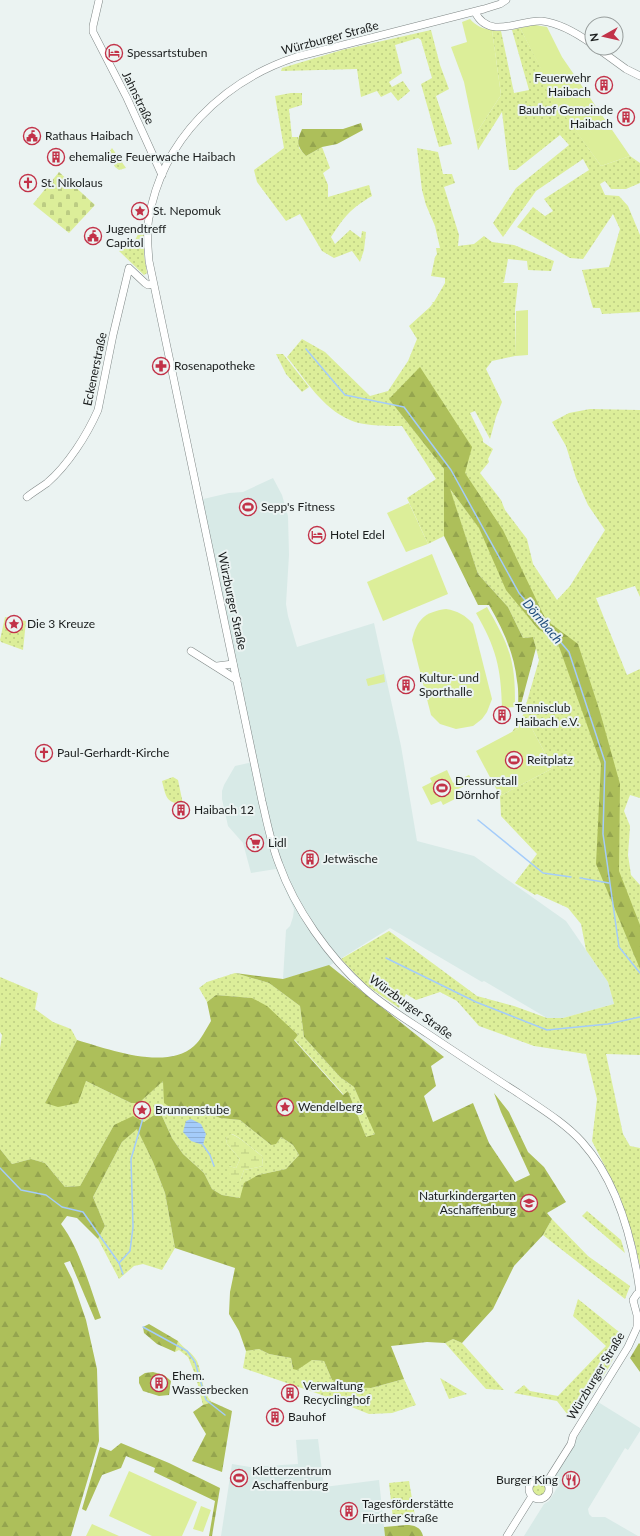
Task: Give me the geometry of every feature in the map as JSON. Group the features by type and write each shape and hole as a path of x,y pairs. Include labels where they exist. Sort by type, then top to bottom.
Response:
{"main road":[{"name":"Jahnstraße","path":"99,0 93,32 127,98 162,175"},
{"name":"Würzburger Straße","path":"506,0 493,7 475,12 277,63 249,77 222,96 203,113 181,140 162,175 151,208 148,230 149,260 262,803 275,854 284,876 308,921 334,956 365,989 402,1017 557,1120 583,1143 597,1162 612,1189 630,1244 640,1292"},
{"path":"475,12 484,23 496,26 506,27 533,22 548,22 584,39"},
{"path":"608,56 626,69 640,76"},
{"name":"Eckenerstraße","path":"27,497 47,482 67,462 96,415 129,268 148,285 153,284"},
{"path":"191,652 217,666 237,680"},
{"path":"217,666 234,664"},
{"path":"638,1310 633,1300 640,1292"},
{"name":"Würzburger Straße","path":"545,1481 568,1441 573,1436 628,1347 638,1324 638,1310"},
{"path":"537,1479 545,1481 549,1486 548,1494 544,1498 534,1498 529,1488 532,1482 537,1479"},
{"path":"507,1536 534,1498"},
{"path":"513,1536 534,1498"}],"shaded area":[{"path":"273,478 282,495 288,516 289,555 286,604 297,647 374,623 401,746 417,841 474,856 566,921 608,982 614,1004 563,1018 547,1018 390,928 329,966 283,979 286,930 290,926 294,909 276,869 251,873 243,843 228,826 222,799 224,785 235,766 253,762 199,500 229,493 243,492"},
{"path":"598,1402 640,1428 640,1431 628,1450 625,1448 588,1509 589,1514 592,1517 605,1517 638,1536 524,1536 544,1504 549,1501 557,1488 555,1475"},
{"path":"318,1439 324,1487 379,1480 385,1536 221,1536 232,1464 250,1467 298,1464 296,1440"}],"green space":[{"path":"470,19 480,27 492,30 501,95 475,135 478,150 464,82 451,47 467,42 462,22"},
{"path":"535,25 547,27 562,57 630,156 601,166 535,74 541,69 520,28"},
{"path":"520,28 542,70 536,74 601,166 630,156 640,163 640,183 626,189 611,189 605,181 600,184 605,195 619,196 628,206 640,235 640,312 602,314 600,308 593,308 582,270 609,267 620,229 613,214 583,259 570,258 517,227 533,207 545,216 553,211 544,199 589,170 583,159 536,191 503,237 493,223 516,188 569,145 560,135 516,170 509,170 502,112 478,150 475,135 501,95 492,30 501,31 514,93 529,90 512,30"},
{"path":"431,30 440,65 449,89 436,96 452,144 439,147 421,84 432,78 421,40 418,38 395,45 402,73 389,82 392,87 403,81 410,91 398,101 391,92 381,97 377,91 361,97 357,69 281,71 282,68 342,50"},
{"path":"291,93 302,93 302,105 289,109 292,137 298,137 299,148 306,156 322,147 330,168 323,173 328,185 328,197 369,185 372,196 348,214 331,237 335,244 350,230 361,238 362,231 366,232 364,250 360,262 352,251 334,258 322,251 300,214 286,221 257,182 254,170 284,148 275,96"},
{"path":"361,123 363,130 337,144 322,147 306,156 298,144 302,129 343,129"},
{"path":"112,148 126,168 119,170 115,167 108,154"},
{"path":"417,148 438,152 443,174 452,174 455,183 444,187 459,235 458,246 474,244 484,236 492,242 514,245 554,261 551,271 528,270 527,261 508,259 504,282 502,283 518,283 515,310 515,356 492,361 486,369 502,402 490,439 475,411 470,413 483,439 483,442 493,449 488,459 489,462 480,473 501,500 505,510 527,539 533,564 557,600 570,586 605,530 588,505 576,478 566,446 552,422 569,413 590,409 640,410 640,597 635,586 596,598 627,675 640,669 640,798 630,795 624,811 630,826 628,855 631,875 640,885 640,1055 606,1054 623,1134 630,1146 640,1148 640,1267 635,1244 619,1194 592,1141 597,1099 586,1054 534,1046 479,1026 457,1001 440,992 416,1000 406,994 399,1008 366,985 341,959 389,931 477,996 514,1006 547,1018 563,1018 614,1004 608,982 586,950 581,924 568,908 537,894 535,895 515,883 537,854 501,816 500,796 553,768 529,723 512,732 523,715 539,660 533,637 523,638 508,607 478,574 449,488 475,522 440,452 398,410 444,469 444,536 428,544 407,498 436,479 402,426 375,425 355,422 340,415 315,393 287,357 302,339 325,352 370,396 388,391 408,361 417,339 409,326 430,307 445,283 445,278 431,276 437,254 436,248 440,248 435,226 426,205 422,190"},
{"path":"59,172 95,205 69,233 33,204"},
{"path":"143,225 144,255 147,273 144,275 119,251 135,240"},
{"path":"528,310 528,355 515,356 516,311"},
{"path":"276,354 283,354 309,387 302,392 286,374"},
{"path":"420,367 472,447 465,473 503,530 546,620 578,644 600,712 620,784 619,871 640,925 640,969 596,864 601,764 557,641 538,629 506,590 479,528 450,489 478,574 508,607 523,638 533,637 536,648 518,713 516,671 511,651 499,623 489,605 478,605 444,536 444,469 389,399"},
{"path":"409,503 428,544 406,552 387,513"},
{"path":"432,554 448,594 383,621 367,582"},
{"path":"487,607 503,637 512,661 515,688 515,707 502,708 499,669 496,658 483,625 476,613"},
{"path":"446,609 461,614 473,624 492,699 487,712 482,719 473,726 456,729 440,724 431,715 412,640 416,627 423,618 433,612"},
{"path":"5,617 26,621 23,650 1,642 0,640"},
{"path":"384,674 385,682 368,686 366,679"},
{"name":"Reitplatz","path":"529,723 553,768 500,796 476,751"},
{"name":"Dressurstall Dörnhof","path":"447,770 453,783 469,775 473,782 458,789 461,796 443,805 441,801 431,805 422,787 432,782 430,778"},
{"path":"173,777 178,780 183,804 170,801 166,795 162,781"},
{"path":"329,965 444,1057 431,1066 436,1086 424,1096 433,1122 473,1103 489,1143 515,1182 530,1175 501,1112 494,1093 509,1112 528,1152 544,1167 566,1202 547,1213 552,1219 543,1235 514,1266 493,1309 462,1343 453,1339 445,1343 427,1342 391,1346 404,1379 371,1388 351,1387 332,1380 324,1361 312,1360 297,1370 293,1369 291,1358 269,1354 259,1349 246,1351 239,1331 229,1314 230,1292 235,1268 175,1248 165,1193 153,1162 137,1129 122,1142 93,1197 105,1226 98,1239 77,1218 67,1216 61,1224 74,1245 89,1282 101,1318 95,1320 70,1261 64,1263 72,1279 86,1320 97,1369 99,1441 71,1536 0,1536 0,1149 12,1164 31,1159 45,1163 65,1187 80,1186 114,1125 133,1116 144,1122 154,1115 162,1116 172,1138 183,1154 204,1173 212,1189 222,1195 240,1198 244,1183 258,1175 286,1169 299,1155 293,1145 281,1137 276,1144 271,1145 240,1120 220,1118 200,1109 178,1113 164,1103 163,1081 139,1103 131,1103 86,1081 78,1103 58,1107 45,1103 77,1040 137,1056 168,1057 182,1053 197,1044 211,1021 207,1002 216,995 252,998 267,1006 298,1035 294,1040 343,1095 348,1091 366,1137 375,1134 354,1087 340,1077 304,1037 300,1006 269,983 235,973 283,979"},
{"path":"235,973 269,983 300,1006 304,1037 340,1077 354,1087 376,1133 366,1138 348,1091 344,1095 294,1039 298,1035 251,998 216,995 207,1002 199,988 207,982"},
{"path":"0,977 38,993 35,1009 53,1022 71,1029 77,1040 45,1103 86,1081 131,1103 139,1103 163,1080 191,1110 200,1109 220,1118 240,1120 271,1145 281,1137 293,1145 299,1155 286,1169 258,1175 240,1198 222,1195 212,1189 204,1173 183,1154 172,1138 162,1116 154,1115 144,1122 114,1125 80,1186 65,1187 45,1163 31,1159 12,1164 0,1149 0,1048 2,1035 0,1032","holes":["232,1134 262,1156 263,1166 244,1170 240,1181 229,1166 236,1168 240,1159 227,1144 226,1138"]},
{"path":"137,1128 153,1162 165,1193 175,1248 162,1270 143,1264 134,1266 119,1279 98,1239 105,1226 93,1197 122,1142"},
{"path":"231,1134 262,1156 263,1166 244,1170 240,1181 232,1184 228,1173 229,1166 236,1168 240,1159 227,1144 226,1138"},
{"path":"587,1211 621,1240 625,1253 582,1216"},
{"path":"552,1219 588,1256 630,1286 625,1299 543,1235"},
{"path":"578,1299 624,1336 609,1367 575,1419 571,1419 557,1401 514,1393 524,1385 530,1391 558,1396 606,1346 573,1316"},
{"path":"149,1324 178,1341 175,1352 157,1344 144,1333 143,1327"},
{"path":"453,1339 462,1343 504,1390 486,1389 445,1343"},
{"path":"178,1341 193,1355 197,1361 204,1388 208,1398 212,1402 203,1405 195,1374 188,1357 179,1350 175,1352"},
{"path":"639,1343 640,1344 640,1372 630,1358"},
{"path":"259,1349 269,1354 291,1358 293,1369 312,1360 324,1361 332,1380 371,1388 404,1379 416,1405 392,1413 369,1414 319,1394 243,1368 246,1351"},
{"path":"153,1372 164,1375 171,1381 169,1395 159,1396 143,1391 139,1383 139,1377 145,1373"},
{"path":"440,1378 467,1394 449,1399"},
{"path":"212,1402 232,1411 222,1472 192,1461 206,1434 193,1412 203,1405"},
{"path":"121,1443 169,1463 220,1488 212,1536 209,1536 215,1501 154,1472 155,1468 126,1456 121,1468 102,1475 86,1511 82,1509 100,1447 111,1451"},
{"path":"129,1471 197,1502 182,1536 152,1536 109,1516"},
{"path":"409,1481 415,1516 393,1519 389,1483"},
{"path":"536,1482 542,1482 546,1486 546,1492 542,1496 536,1496 532,1492 532,1486"},
{"path":"201,1506 211,1510 203,1532 193,1529"},
{"path":"92,1524 119,1536 86,1536"},
{"path":"406,1525 417,1527 421,1530 423,1536 385,1536 384,1527"}],"water":[{"path":"191,1119 201,1124 206,1134 203,1145 191,1141 183,1132 186,1121"}],"waterway":[{"name":"Dörnbach","path":"306,349 345,395 404,407 451,470 519,593 569,652 605,762 603,834 619,947 640,973"},
{"path":"478,820 543,873 571,877"},
{"path":"580,878 609,883"},
{"path":"386,958 476,1002 547,1030 608,1024 640,1017"},
{"path":"119,1263 130,1251 133,1227 131,1159 143,1118 142,1111"},
{"path":"203,1145 210,1155 214,1166"},
{"path":"0,1168 21,1190 46,1195 62,1207 83,1212 119,1263 123,1274"},
{"path":"143,1327 187,1351 195,1362 206,1400 225,1415"}],"place":[{"name":"Spessartstuben","path":"114,53"},
{"name":"Feuerwehr Haibach","path":"604,85"},
{"name":"Bauhof Gemeinde Haibach","path":"626,117"},
{"name":"Rathaus Haibach","path":"32,136"},
{"name":"ehemalige Feuerwache Haibach","path":"56,157"},
{"name":"St. Nikolaus","path":"28,183"},
{"name":"St. Nepomuk","path":"140,211"},
{"name":"Jugendtreff Capitol","path":"93,236"},
{"name":"Rosenapotheke","path":"161,366"},
{"name":"Sepp's Fitness","path":"248,507"},
{"name":"Hotel Edel","path":"317,535"},
{"name":"Die 3 Kreuze","path":"14,624"},
{"name":"Kultur- und Sporthalle","path":"406,685"},
{"name":"Tennisclub Haibach e.V.","path":"502,715"},
{"name":"Paul-Gerhardt-Kirche","path":"44,753"},
{"name":"Reitplatz","path":"514,760"},
{"name":"Dressurstall Dörnhof","path":"442,788"},
{"name":"Haibach 12","path":"181,810"},
{"name":"Lidl","path":"255,843"},
{"name":"Jetwäsche","path":"310,859"},
{"name":"Wendelberg","path":"285,1107"},
{"name":"Brunnenstube","path":"142,1110"},
{"name":"Naturkindergarten Aschaffenburg","path":"529,1203"},
{"name":"Ehem. Wasserbecken","path":"159,1383"},
{"name":"Verwaltung Recyclinghof","path":"290,1393"},
{"name":"Bauhof","path":"275,1417"},
{"name":"Kletterzentrum Aschaffenburg","path":"239,1478"},
{"name":"Burger King","path":"571,1480"},
{"name":"Tagesförderstätte Fürther Straße","path":"349,1511"}]}
